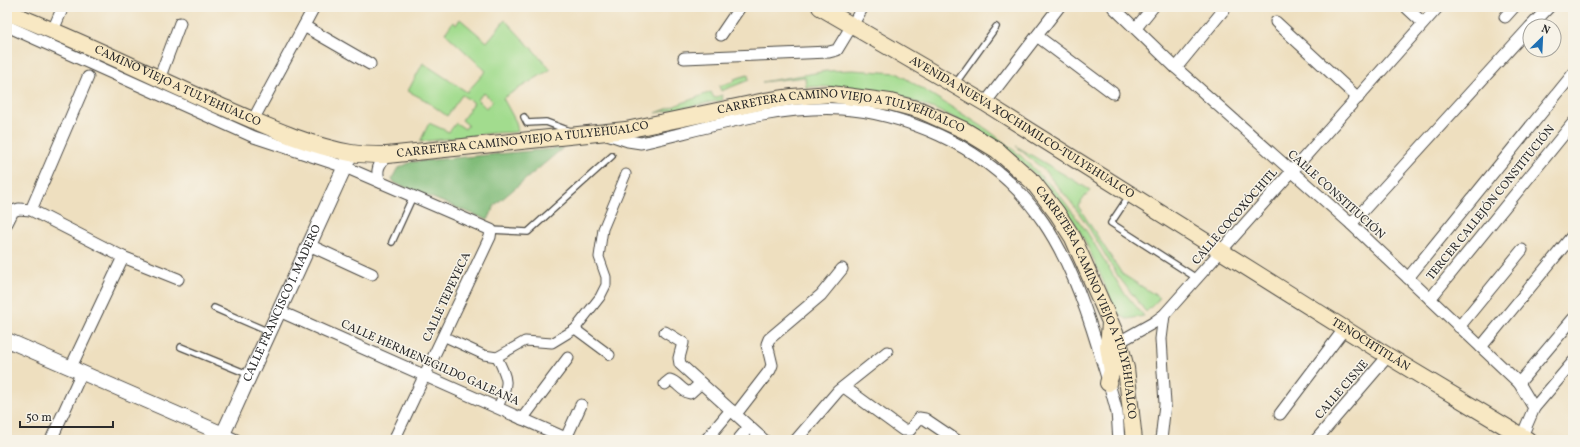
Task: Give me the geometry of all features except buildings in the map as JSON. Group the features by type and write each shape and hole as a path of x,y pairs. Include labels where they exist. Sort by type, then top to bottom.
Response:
{"main road":[{"name":"AVENIDA NUEVA XOCHIMILCO-TULYEHUALCO","path":"820,7 985,103 1220,252"},
{"name":"CAMINO VIEJO A TULYEHUALCO","path":"7,12 53,30 96,59 158,79 348,160"},
{"name":"CARRETERA CAMINO VIEJO A TULYEHUALCO","path":"348,160 602,132 650,125 764,101 831,94 890,102 920,110 944,120 982,140 1010,161 1033,182 1057,213 1073,238 1119,342 1126,368 1134,440"},
{"name":"TENOCHTITLÁN","path":"1220,252 1388,356 1525,438"},
{"path":"1108,383 1112,371 1108,347 1110,322"}],"street":[{"path":"53,30 63,7"},
{"path":"252,120 314,7"},
{"path":"721,35 740,7"},
{"path":"684,58 830,52 837,50 850,25 863,7"},
{"path":"985,103 1059,7"},
{"name":"CALLE CONSTITUCIÓN","path":"1114,7 1176,68 1351,224 1519,383 1534,408"},
{"path":"1136,28 1153,7"},
{"path":"1176,68 1226,7"},
{"path":"1406,7 1423,23"},
{"name":"CALLE COCOXÓCHITL","path":"1119,342 1153,323 1164,315 1198,279 1220,252 1438,7"},
{"path":"1505,17 1514,7"},
{"path":"1539,18 1548,7"},
{"path":"1276,22 1358,98"},
{"path":"158,79 180,23"},
{"path":"7,26 96,59 254,137 348,160 380,182 491,230"},
{"path":"304,26 370,64"},
{"path":"1037,36 1113,93"},
{"path":"1351,224 1522,37"},
{"path":"1408,278 1573,74"},
{"path":"31,210 88,77"},
{"path":"602,132 628,141 641,143 758,116 804,109 841,109 875,113 916,124 953,142 997,170 1020,191 1039,215 1067,263 1088,315 1117,414 1118,440"},
{"name":"TERCER CALLEJÓN CONSTITUCIÓN","path":"1430,299 1573,123"},
{"path":"380,182 377,174 379,165 387,155"},
{"name":"CALLE FRANCISCO I. MADERO","path":"222,437 348,160"},
{"path":"443,336 484,355 497,357 525,341 552,343 575,329 600,297 606,285 606,277 599,257 603,229 626,174"},
{"path":"7,223 13,211 19,209 31,210 123,257 178,278"},
{"name":"CALLE TEPEYECA","path":"394,440 490,237 491,230"},
{"path":"1481,347 1573,235"},
{"path":"309,245 372,274"},
{"path":"1459,327 1522,250"},
{"path":"51,440 76,369 123,257"},
{"path":"706,440 734,412 770,370 772,365 767,344 770,339 821,294 842,269"},
{"name":"CALLE HERMENEGILDO GALEANA","path":"279,311 568,439"},
{"path":"1161,440 1165,404 1161,339 1164,315"},
{"path":"1519,383 1573,319"},
{"path":"1280,414 1345,328"},
{"path":"575,329 610,355"},
{"path":"665,332 683,343 679,358 680,364 764,440"},
{"path":"7,340 76,369 222,437 236,440"},
{"path":"796,440 838,391 844,388 887,352"},
{"name":"CALLE CISNE","path":"1316,440 1388,356"},
{"path":"497,357 507,377 507,387 498,407"},
{"path":"522,419 568,358"},
{"path":"1525,438 1534,408 1573,362"},
{"path":"665,384 670,380 674,381 685,392 690,393 701,383"},
{"path":"844,388 904,430 910,430 919,418 925,419 956,440"},
{"path":"568,439 581,405"},
{"path":"738,440 749,428"}],"lane":[{"path":"954,85 996,27"},
{"path":"524,118 527,123 546,122 578,134"},
{"path":"491,230 528,232 612,156"},
{"path":"1130,194 1111,223 1198,279"},
{"path":"392,242 413,196"},
{"path":"214,308 270,333"},
{"path":"181,347 250,376"}],"green space":[{"path":"460,19 487,42 505,20 551,69 503,98 516,122 518,132 494,133 420,142 429,123 449,132 456,123 465,129 468,125 462,120 474,103 462,95 447,116 425,100 408,91 423,63 467,92 486,71 445,33 453,22 456,25","holes":["484,93 493,101 486,108 477,99"]},
{"path":"853,70 897,73 988,130 1021,156 1058,193 1087,232 1122,290 1144,316 1127,319 1119,315 1078,228 1054,195 1026,166 995,142 961,121 924,105 886,94 846,88 806,87 805,77 762,82 827,71"},
{"path":"748,75 749,80 721,91 719,86 735,81 734,79"},
{"path":"711,92 714,98 722,95 723,100 656,113"},
{"path":"1016,146 1090,190 1078,206 1122,274 1160,298 1146,312 1118,276 1086,223 1071,202 1044,170"},
{"path":"563,148 495,205 488,220 395,183 392,179 397,169 411,162"}]}
